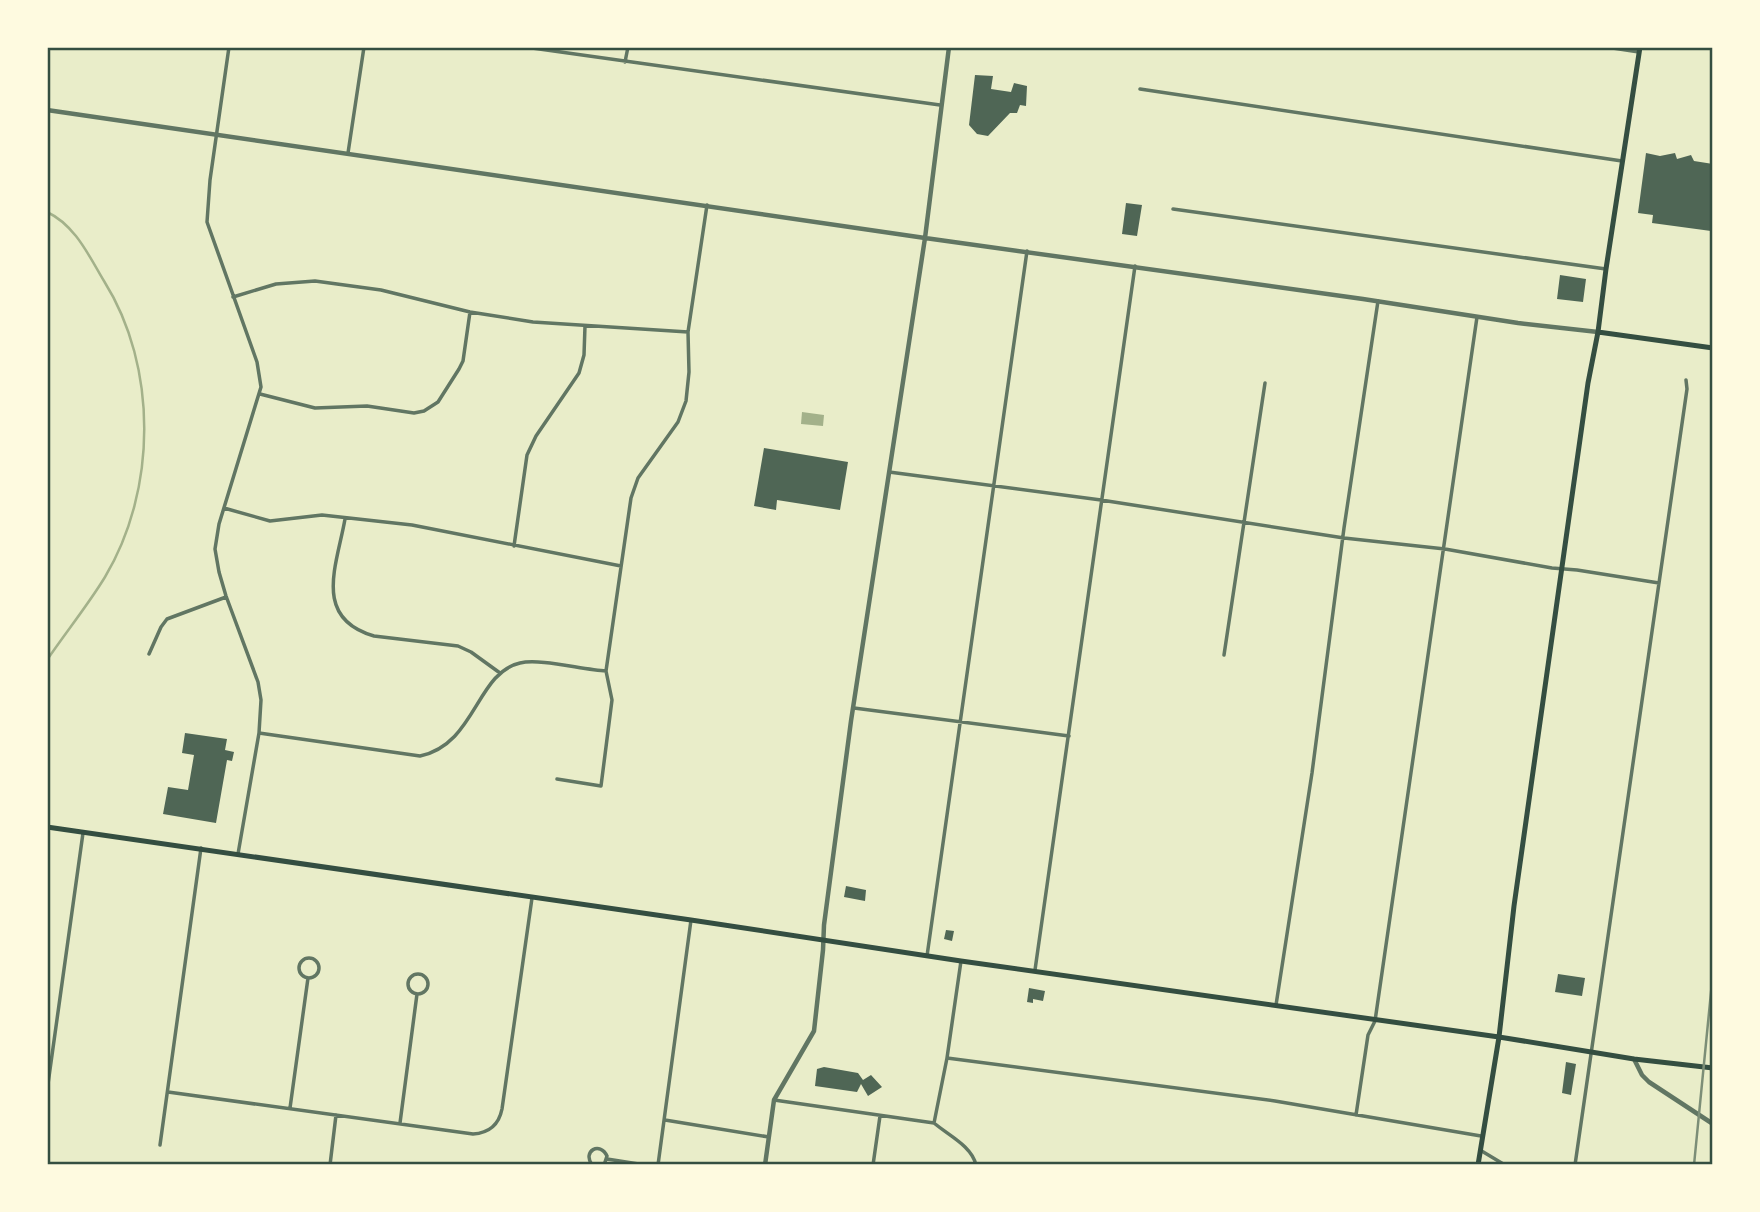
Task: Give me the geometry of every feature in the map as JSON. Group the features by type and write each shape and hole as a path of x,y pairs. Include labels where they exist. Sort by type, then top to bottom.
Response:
{"main road":[{"path":"1478,1165 1499,1037 1514,906 1588,383 1598,332 1639,50"},
{"path":"1598,332 1713,348"},
{"path":"47,827 1499,1037 1634,1059 1713,1068"}],"street":[{"path":"229,47 207,222 260,371 261,387 224,508 215,549 226,596 260,691 259,733 239,853"},
{"path":"348,153 364,47"},
{"path":"525,47 940,105"},
{"path":"625,62 628,47"},
{"path":"765,1165 774,1100 814,1031 823,940 854,708 925,239 949,47"},
{"path":"1606,47 1639,50"},
{"path":"1140,89 1622,162"},
{"path":"47,110 925,239 1598,332"},
{"path":"557,779 601,786 612,700 606,671 634,488 678,422 683,410 689,383 688,332 707,205"},
{"path":"1173,209 1606,269"},
{"path":"927,956 1027,251"},
{"path":"1035,970 1135,266"},
{"path":"233,297 276,284 315,281 382,290 470,312 533,323 688,332"},
{"path":"1276,1006 1312,773 1378,301"},
{"path":"259,393 315,408 367,406 414,413 424,411 438,402 463,361 470,312"},
{"path":"1356,1115 1368,1035 1375,1021 1477,317"},
{"path":"513,546 527,454 536,436 579,373 584,355 585,326"},
{"path":"1575,1165 1687,389 1685,380"},
{"path":"1224,655 1265,383"},
{"path":"888,472 1101,500 1344,538 1444,549 1659,583"},
{"path":"224,508 270,521 322,515 412,525 622,566"},
{"path":"345,518 332,591 336,608 343,619 361,632 374,636 458,646 500,673"},
{"path":"149,654 167,619 226,596"},
{"path":"259,733 413,756 428,754 442,749 456,737 500,673 513,665 530,662 606,671"},
{"path":"854,708 1069,736"},
{"path":"47,1091 83,833"},
{"path":"160,1145 201,848"},
{"path":"168,1092 477,1134 485,1132 497,1122 502,1109 532,898"},
{"path":"658,1165 691,920"},
{"path":"309,958 317,962 319,969 314,977 308,978 299,970 300,963 309,958"},
{"path":"934,1123 947,1058 961,961"},
{"path":"419,973 427,978 429,985 426,991 417,994 411,991 408,985 410,978 419,973"},
{"path":"290,1108 308,978"},
{"path":"400,1123 417,994"},
{"path":"947,1058 1105,1077 1481,1136"},
{"path":"1634,1059 1649,1082 1713,1124"},
{"path":"774,1100 934,1123 972,1154 976,1165"},
{"path":"330,1165 336,1115"},
{"path":"873,1165 880,1116"},
{"path":"664,1120 769,1137"},
{"path":"592,1165 588,1154 595,1148 604,1150 607,1159 604,1165"},
{"path":"1480,1150 1504,1165"},
{"path":"607,1159 645,1165"}],"shaded area":[{"path":"802,412 824,415 823,426 801,424"}],"building":[{"path":"975,75 993,76 991,89 1011,92 1014,83 1027,86 1026,106 1020,105 1017,113 1010,113 988,136 977,134 969,125"},
{"path":"1646,153 1660,156 1675,153 1677,159 1691,155 1694,161 1713,164 1711,231 1652,223 1653,215 1638,213"},
{"path":"1126,203 1142,205 1137,236 1122,234"},
{"path":"1560,275 1586,279 1583,302 1557,299"},
{"path":"764,448 848,462 840,510 777,500 776,510 754,506"},
{"path":"185,733 227,739 225,750 234,752 232,761 227,760 216,823 163,814 168,787 188,790 194,755 182,753"},
{"path":"846,886 866,890 865,901 844,897"},
{"path":"946,930 954,931 952,941 944,939"},
{"path":"1558,974 1585,978 1582,996 1555,992"},
{"path":"1029,988 1045,991 1043,1001 1033,999 1033,1003 1027,1002"},
{"path":"1566,1062 1576,1064 1571,1095 1562,1093"},
{"path":"824,1067 858,1073 863,1080 871,1075 882,1087 868,1096 861,1084 857,1092 815,1086 817,1069"}],"waterway":[{"path":"47,212 66,225 80,242 122,315 134,351 142,390 144,429 142,468 122,543 105,577 47,660"}],"railway":[{"path":"1694,1165 1713,972"}]}
